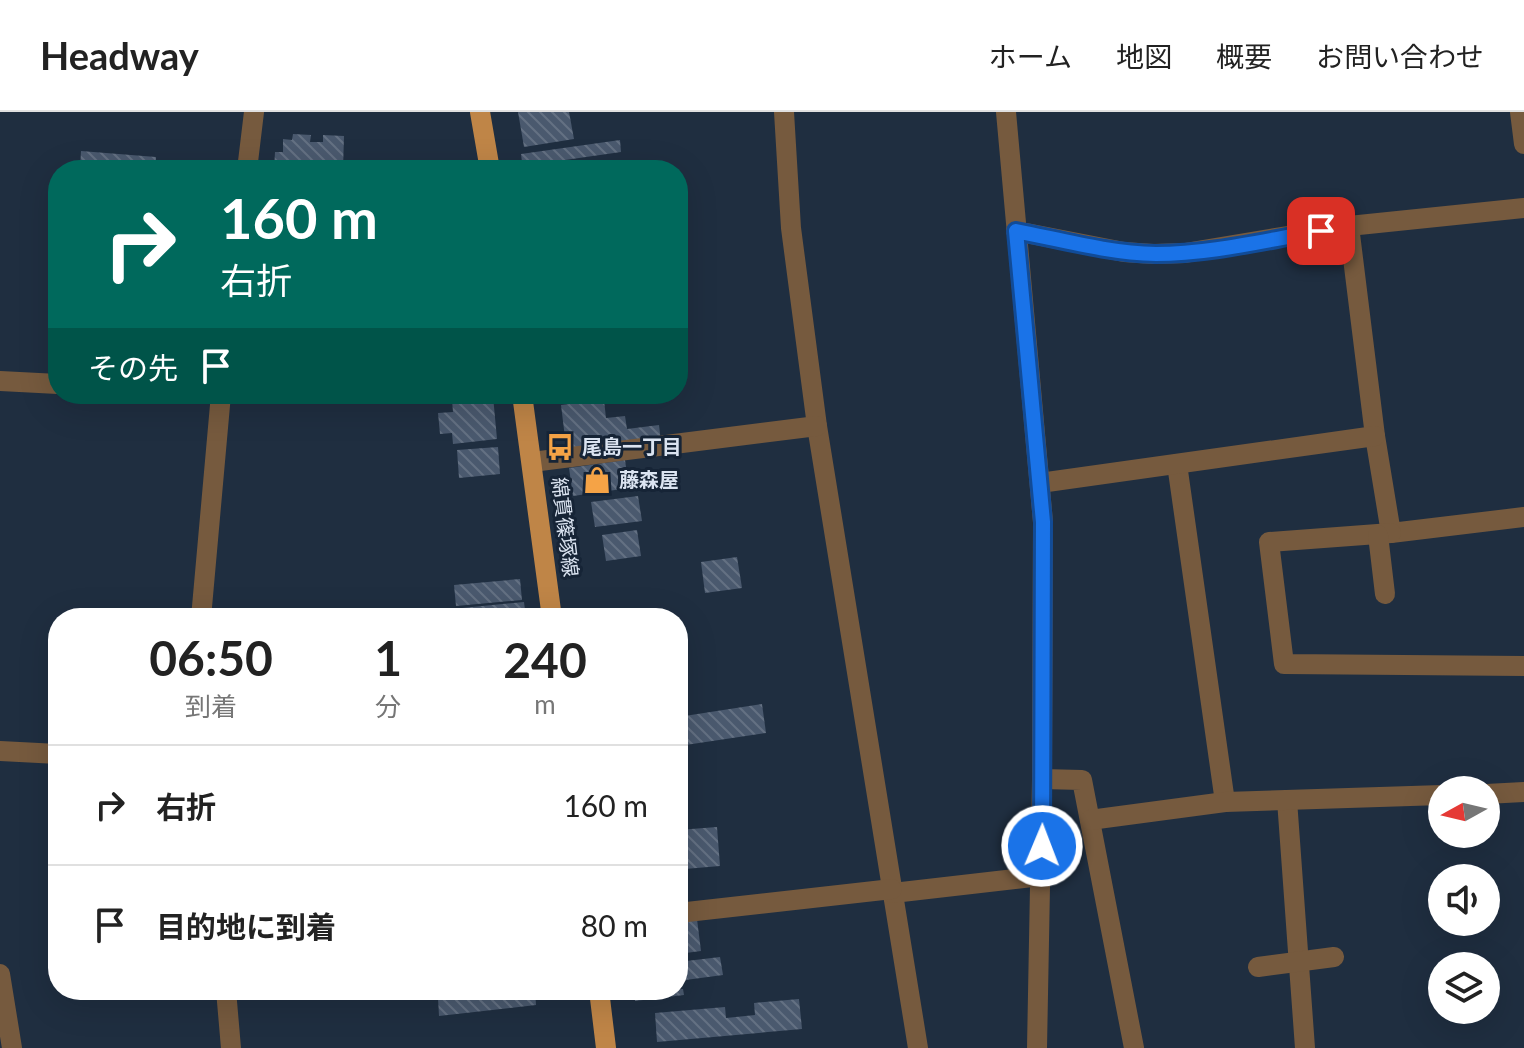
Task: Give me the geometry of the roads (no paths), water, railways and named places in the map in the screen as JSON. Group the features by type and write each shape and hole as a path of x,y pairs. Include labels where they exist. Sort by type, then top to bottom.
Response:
{"main road":[{"path":"480,112 488,160"},
{"name":"綿貫篠塚線","path":"523,404 551,608"},
{"path":"600,1000 606,1048"}],"street":[{"path":"248,160 254,112"},
{"path":"784,112 791,228 817,426 918,1048"},
{"path":"1006,112 1043,522 1037,1048"},
{"path":"1520,112 1524,144"},
{"path":"1016,231 1124,252 1185,253 1349,226 1524,208"},
{"path":"1349,226 1385,534 1385,594"},
{"path":"0,381 48,383"},
{"path":"202,608 218,404"},
{"path":"532,462 817,426"},
{"path":"1040,483 1375,436"},
{"path":"1177,464 1225,802"},
{"path":"1524,517 1385,534 1269,542 1284,664 1524,666"},
{"path":"0,751 48,753"},
{"path":"1042,779 1082,780 1134,1048"},
{"path":"1500,793 1524,792"},
{"path":"1090,820 1225,802 1428,795"},
{"path":"1287,800 1305,1048"},
{"path":"688,912 1041,876"},
{"path":"1258,967 1334,957"},
{"path":"0,974 12,1048"},
{"path":"227,1000 231,1048"}],"place":[{"name":"尾島一丁目","path":"560,447"},
{"name":"藤森屋","path":"597,480"}]}
